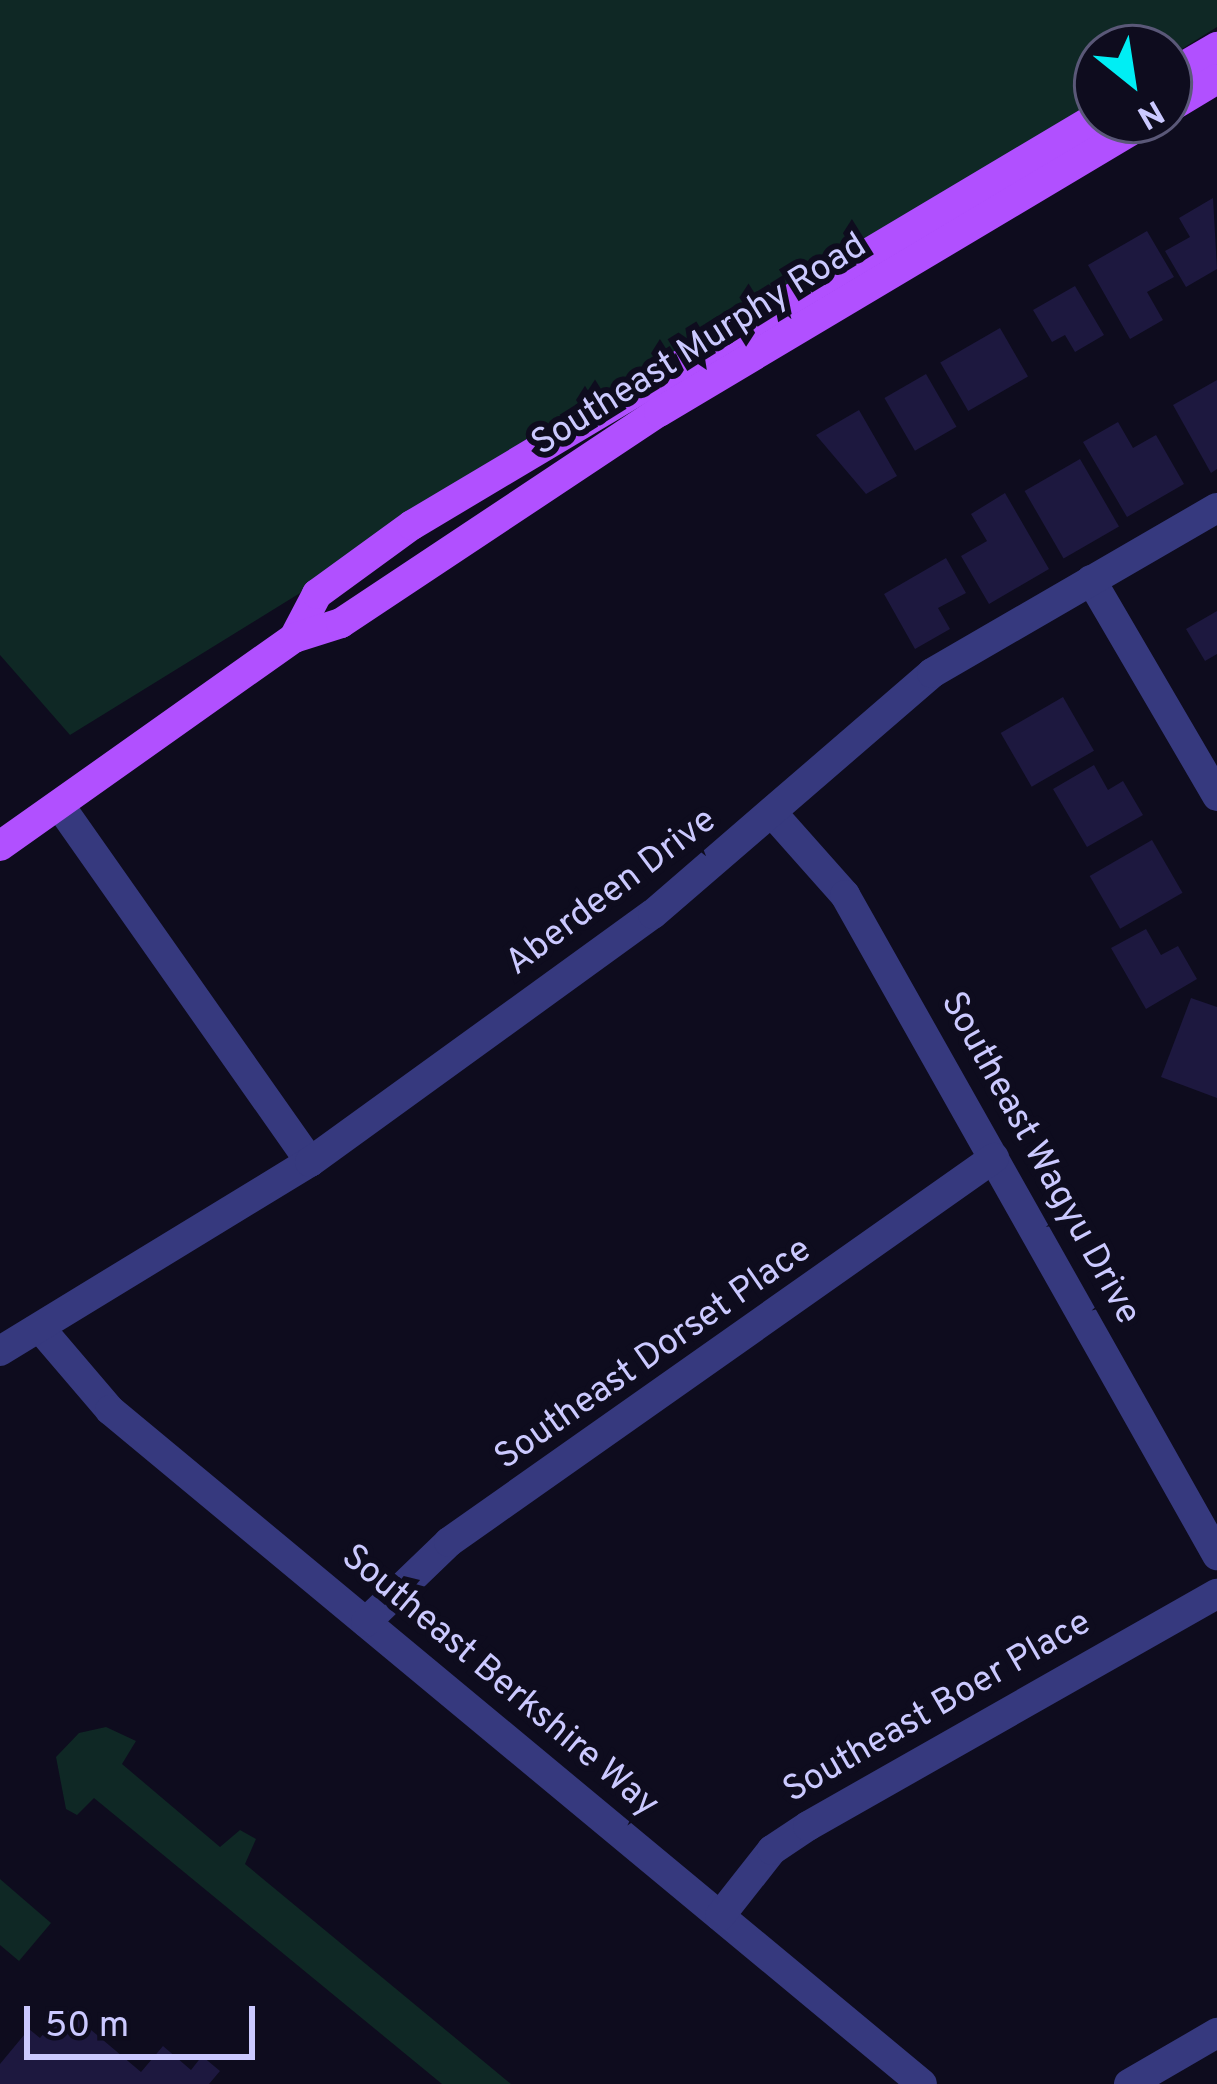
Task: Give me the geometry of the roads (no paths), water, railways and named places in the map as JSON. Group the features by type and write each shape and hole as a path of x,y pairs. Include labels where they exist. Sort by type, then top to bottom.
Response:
{"main road":[{"name":"Southeast Murphy Road","path":"294,638 317,594 412,525 1073,131"},
{"name":"Southeast Murphy Road","path":"0,846 294,638 341,623 659,412 1108,144"}],"street":[{"name":"Aberdeen Drive","path":"0,1351 310,1162 774,815 871,716 1090,580 1217,508"},
{"path":"1090,580 1217,796"},
{"path":"60,806 310,1162"},
{"name":"Southeast Wagyu Drive","path":"774,815 845,895 1217,1555"},
{"name":"Southeast Dorset Place","path":"366,1622 449,1542 994,1158"},
{"name":"Southeast Berkshire Way","path":"40,1328 110,1410 922,2084"},
{"name":"Southeast Boer Place","path":"721,1916 772,1850 808,1826 1217,1594"},
{"path":"1129,2084 1217,2033"}]}
